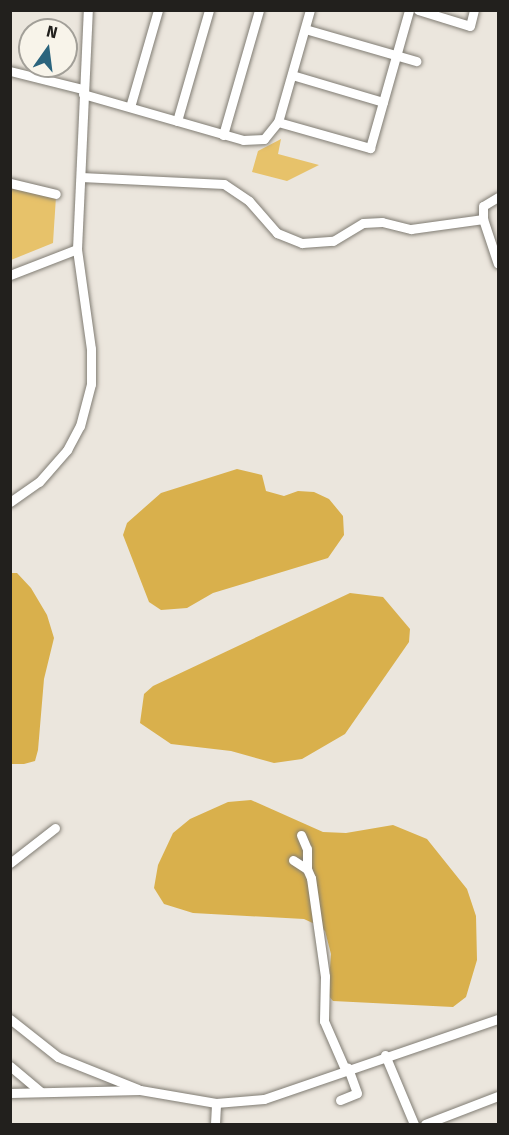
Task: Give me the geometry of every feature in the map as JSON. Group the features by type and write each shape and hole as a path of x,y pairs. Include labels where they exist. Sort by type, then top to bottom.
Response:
{"street":[{"path":"10,502 39,482 67,450 86,405 91,349 77,249 88,10"},
{"path":"130,107 158,10"},
{"path":"177,121 208,10"},
{"path":"223,135 259,10"},
{"path":"10,71 83,91 223,135 259,141 271,135 278,123 310,10"},
{"path":"278,123 370,148 409,10"},
{"path":"418,10 470,26 474,10"},
{"path":"305,29 416,61"},
{"path":"292,75 383,102"},
{"path":"81,177 224,184 249,201 277,233 302,243 333,241 363,223 382,222 411,229 483,219"},
{"path":"10,183 56,194"},
{"path":"498,197 483,206 483,219 498,264"},
{"path":"10,275 77,249"},
{"path":"10,863 55,828"},
{"path":"301,835 307,849 307,869 325,976 324,1021 357,1093 340,1100"},
{"path":"293,860 307,869"},
{"path":"10,1093 140,1090 216,1103 283,1094 385,1055 498,1019"},
{"path":"10,1020 58,1057 140,1090"},
{"path":"385,1055 414,1125"},
{"path":"10,1066 41,1092"},
{"path":"425,1125 498,1096"},
{"path":"215,1125 216,1103"}],"shaded area":[{"path":"281,139 278,154 319,165 287,181 252,172 258,151"},
{"path":"11,185 56,196 53,243 11,260"},
{"path":"237,469 262,475 266,491 284,496 298,491 314,492 329,499 343,516 344,535 328,558 213,593 187,608 161,610 149,602 123,535 127,523 161,493"},
{"path":"11,573 17,573 31,588 47,615 54,638 44,679 38,750 35,761 24,764 11,764"},
{"path":"350,593 383,597 410,629 409,642 345,734 302,759 274,763 231,751 171,744 140,723 144,694 153,686"},
{"path":"251,800 323,832 346,833 393,825 427,839 467,889 476,916 477,960 466,997 453,1007 333,1001 328,995 331,954 325,931 319,926 304,919 193,913 164,904 154,888 158,865 173,833 190,819 228,802"}]}
